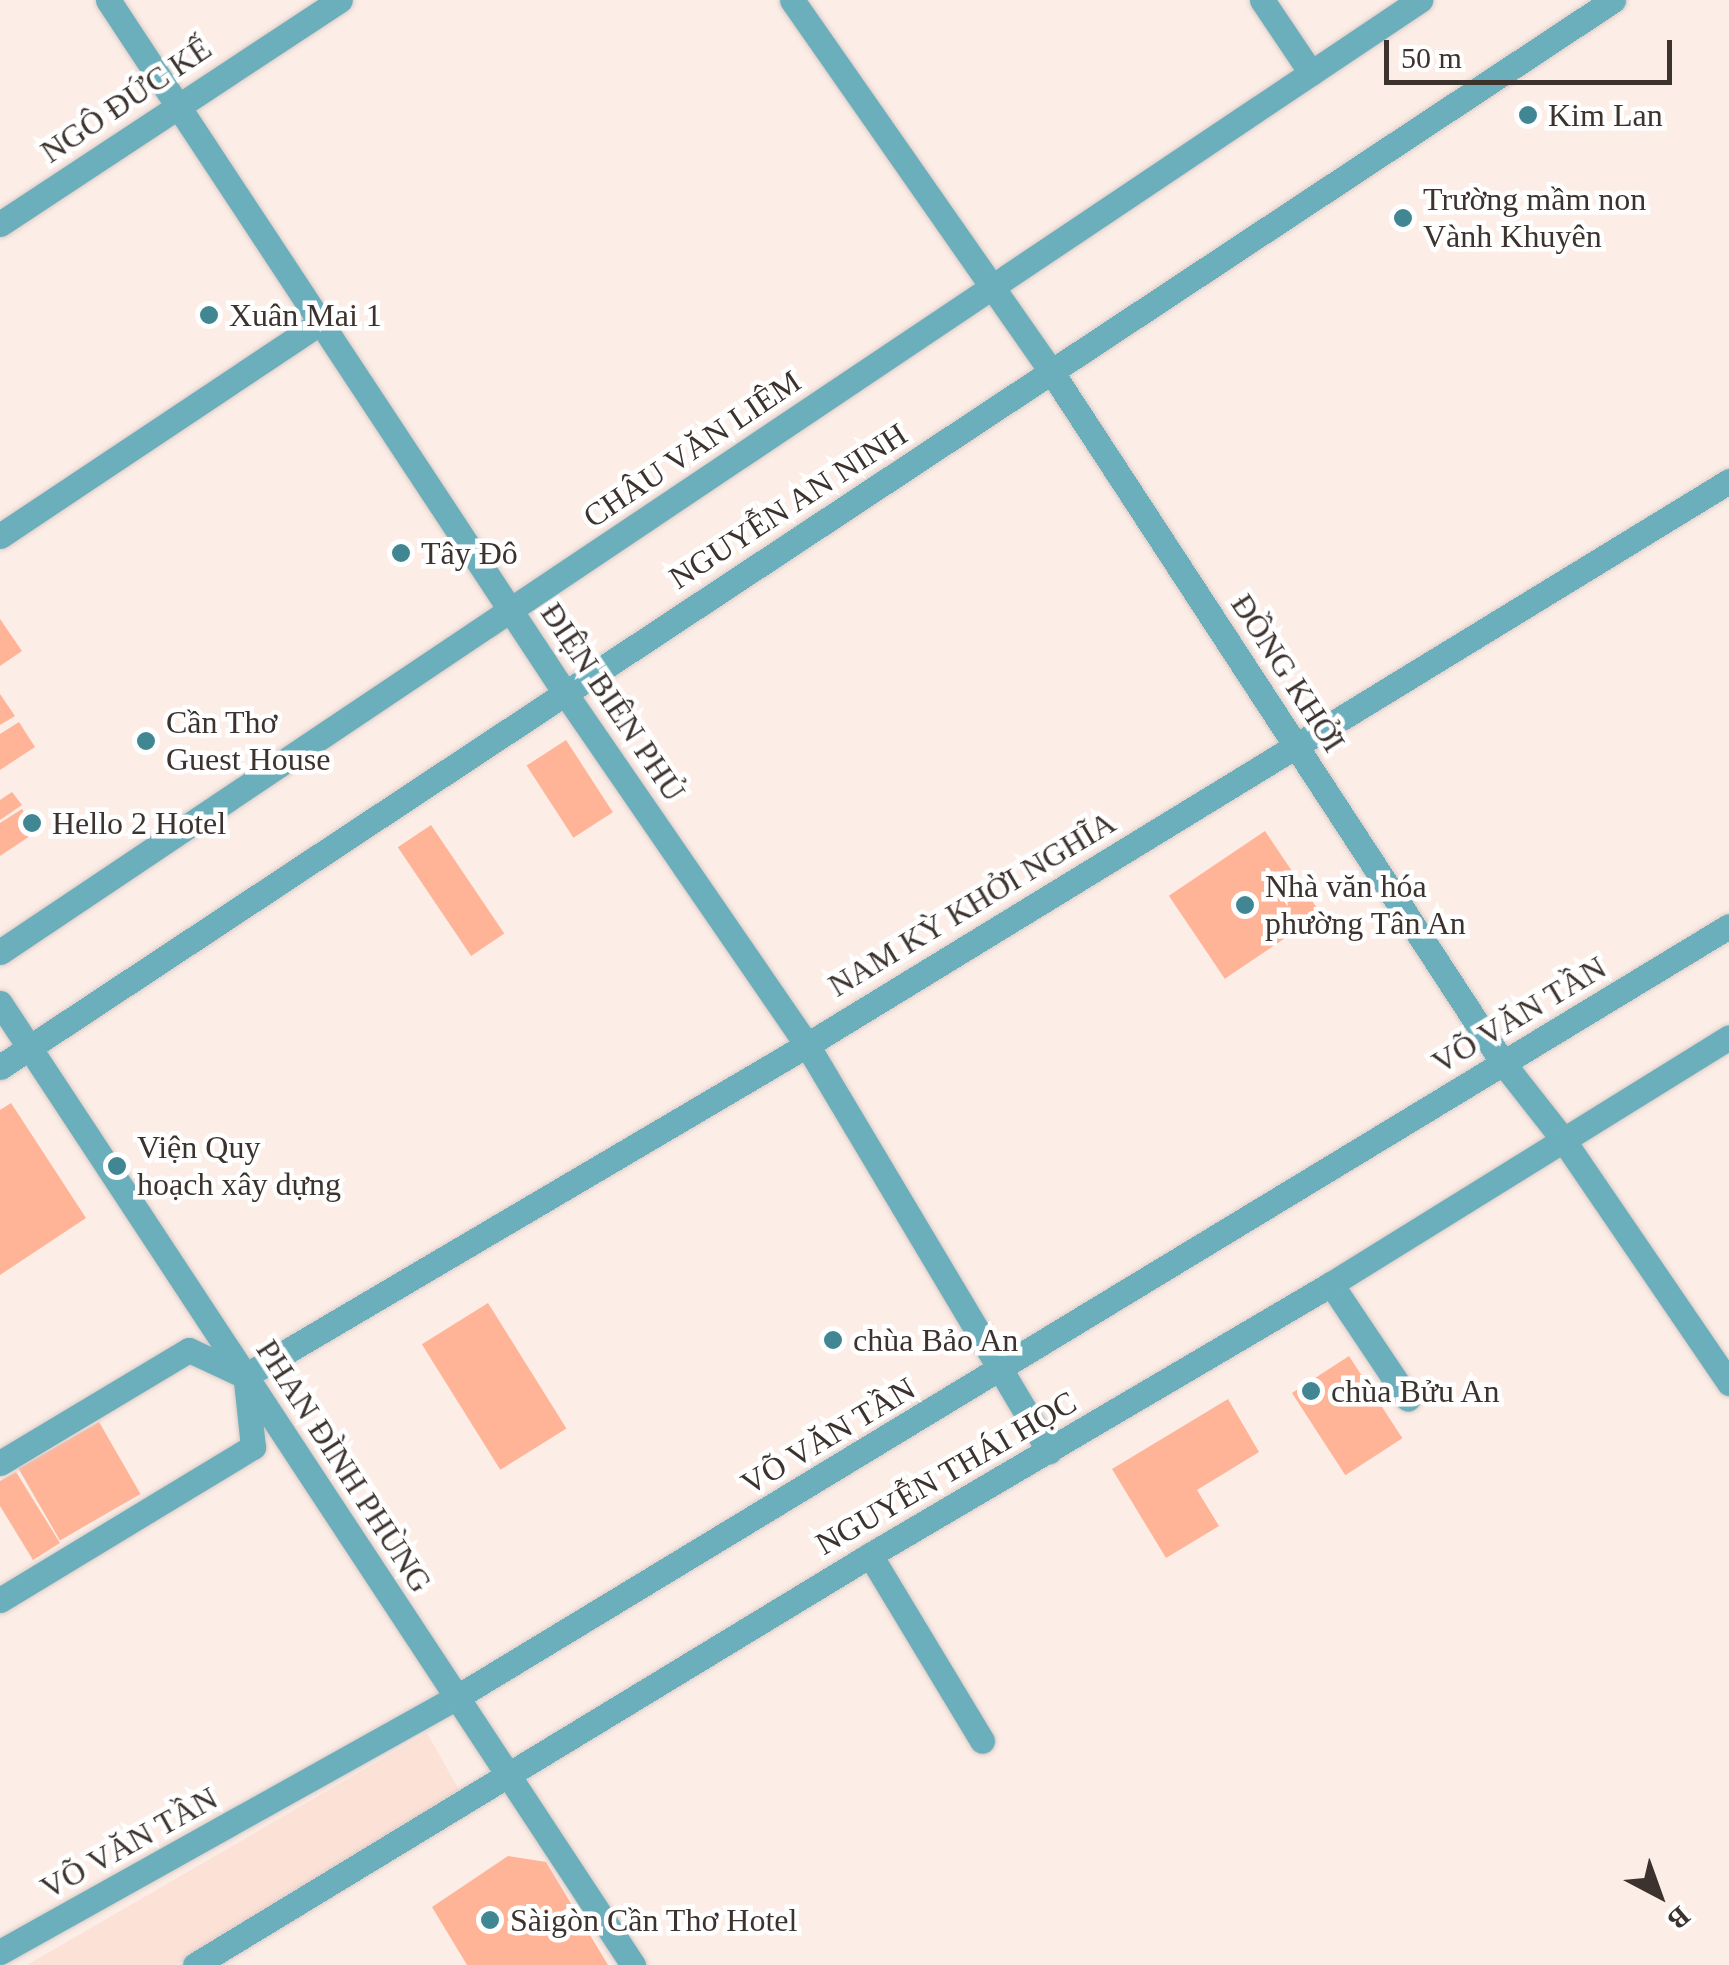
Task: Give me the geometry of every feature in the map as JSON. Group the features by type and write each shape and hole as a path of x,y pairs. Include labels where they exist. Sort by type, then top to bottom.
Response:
{"street":[{"name":"ĐIỆN BIÊN PHỦ","path":"108,0 565,693 806,1045 1003,1368 1049,1451"},
{"name":"NGÔ ĐỨC KẾ","path":"0,224 174,104 340,0"},
{"name":"ĐỒNG KHỞI","path":"792,0 1051,372 1502,1063 1562,1138 1729,1383"},
{"path":"1262,0 1311,73"},
{"name":"CHÂU VĂN LIÊM","path":"0,952 1420,0"},
{"name":"NGUYỄN AN NINH","path":"0,1067 1051,372 1577,10 1613,0"},
{"path":"0,536 228,389 320,322"},
{"name":"NAM KỲ KHỞI NGHĨA","path":"245,1376 806,1045 1729,481"},
{"name":"VÕ VĂN TẦN","path":"0,1952 457,1698 1729,926"},
{"name":"PHAN ĐÌNH PHÙNG","path":"0,1003 633,1965"},
{"name":"NGUYỄN THÁI HỌC","path":"195,1965 870,1555 1331,1284 1729,1037"},
{"path":"1331,1284 1408,1400"},
{"path":"0,1463 189,1350 245,1376 253,1446 0,1600"},
{"path":"870,1555 982,1741"}],"shaded area":[{"path":"427,1733 462,1795 176,1965 27,1965"}],"building":[{"path":"0,619 22,651 0,666"},
{"path":"0,694 15,716 0,725"},
{"path":"19,722 35,747 0,770 0,734"},
{"path":"566,740 613,812 573,838 527,766"},
{"path":"12,792 22,805 0,820 0,800"},
{"path":"22,809 36,832 0,856 0,823"},
{"path":"431,825 504,934 471,956 398,847"},
{"name":"Nhà văn hóa phường Tân An","path":"1265,831 1321,914 1225,979 1169,896"},
{"path":"11,1103 86,1218 0,1275 0,1110"},
{"path":"488,1303 566,1429 500,1470 422,1344"},
{"path":"1349,1356 1402,1438 1345,1475 1292,1393"},
{"path":"1228,1399 1259,1452 1197,1490 1219,1526 1166,1558 1112,1469"},
{"path":"99,1422 140,1494 60,1540 18,1468"},
{"path":"16,1472 60,1543 33,1560 0,1506 0,1481"},
{"path":"508,1856 546,1862 608,1965 467,1965 432,1907"}],"place":[{"name":"Kim Lan","path":"1528,115"},
{"name":"Trường mầm non Vành Khuyên","path":"1403,218"},
{"name":"Xuân Mai 1","path":"209,315"},
{"name":"Tây Đô","path":"401,553"},
{"name":"Cần Thơ Guest House","path":"146,741"},
{"name":"Hello 2 Hotel","path":"32,823"},
{"name":"Nhà văn hóa phường Tân An","path":"1245,905"},
{"name":"Viện Quy hoạch xây dựng","path":"117,1166"},
{"name":"chùa Bảo An","path":"833,1340"},
{"name":"chùa Bửu An","path":"1311,1391"},
{"name":"Sàigòn Cần Thơ Hotel","path":"490,1920"}]}
